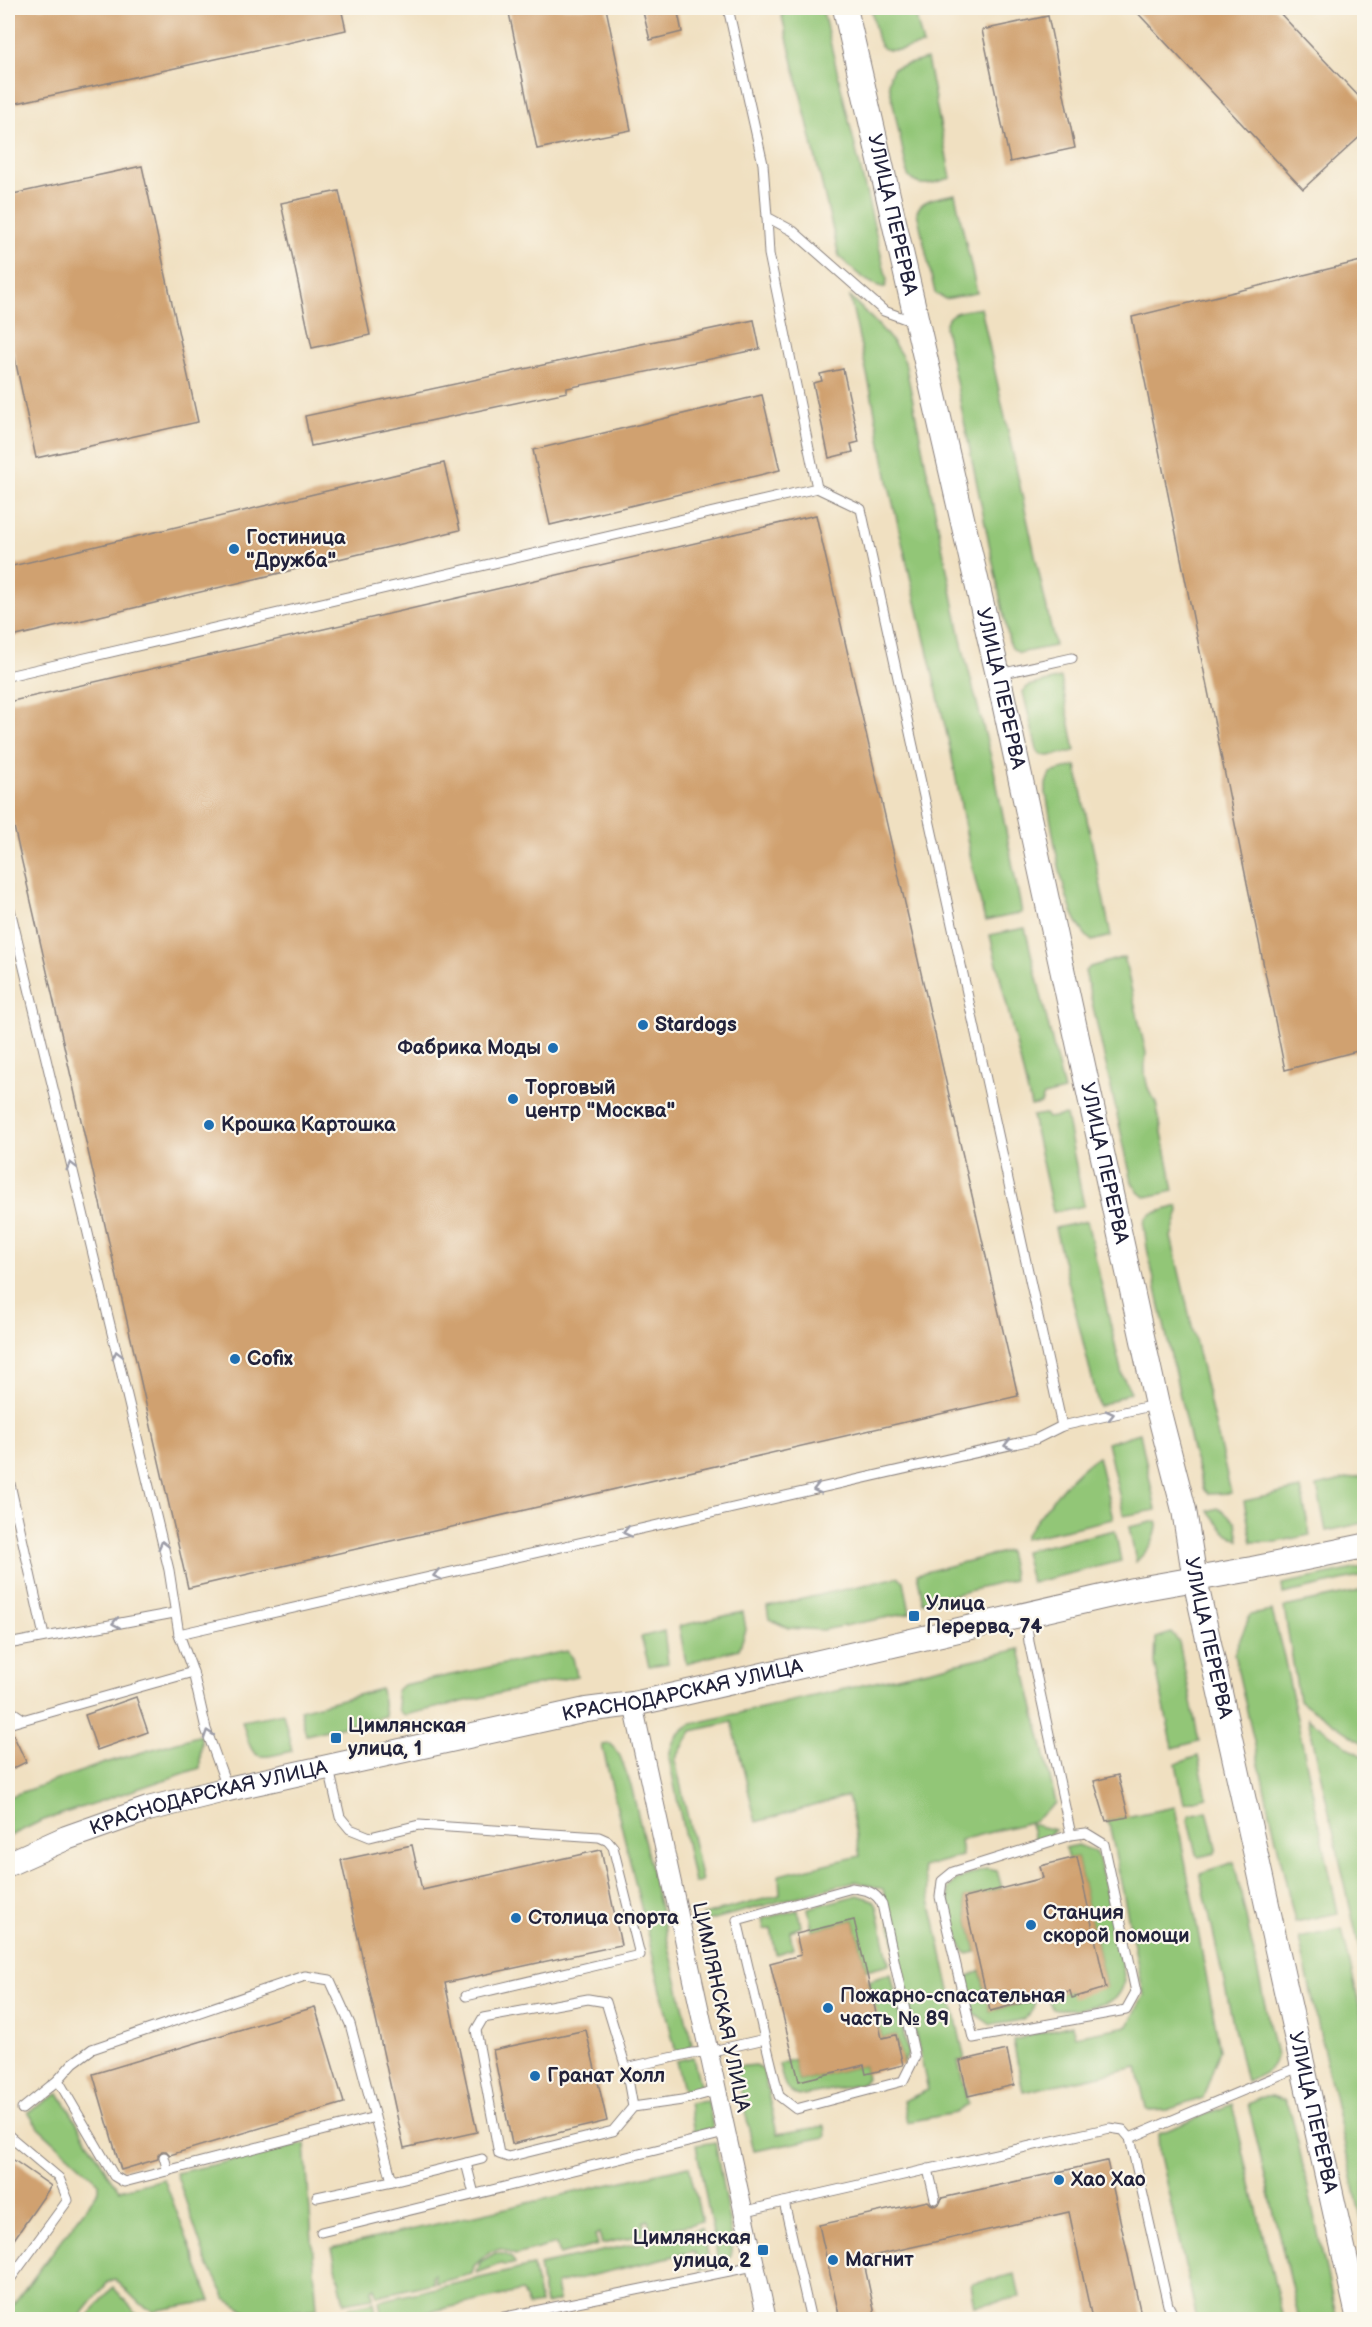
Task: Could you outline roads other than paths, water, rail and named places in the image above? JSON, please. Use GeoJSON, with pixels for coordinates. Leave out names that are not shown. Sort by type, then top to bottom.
{"type":"FeatureCollection","features":[{"type":"Feature","properties":{"kind":"street","name":"УЛИЦА ПЕРЕРВА"},"geometry":{"type":"LineString","coordinates":[[845,8],[998,675],[1157,1405],[1184,1510],[1195,1580],[1359,2319]]}},
{"type":"Feature","properties":{"kind":"street","name":"КРАСНОДАРСКАЯ УЛИЦА"},"geometry":{"type":"LineString","coordinates":[[8,1864],[66,1838],[148,1809],[228,1789],[586,1710],[633,1704],[1133,1590],[1365,1546]]}},
{"type":"Feature","properties":{"kind":"street","name":"ЦИМЛЯНСКАЯ УЛИЦА"},"geometry":{"type":"LineString","coordinates":[[633,1704],[767,2319]]}},
{"type":"Feature","properties":{"kind":"lane"},"geometry":{"type":"LineString","coordinates":[[728,8],[763,164],[769,254],[817,489]]}},
{"type":"Feature","properties":{"kind":"lane"},"geometry":{"type":"LineString","coordinates":[[767,217],[793,231],[884,311],[917,323]]}},
{"type":"Feature","properties":{"kind":"lane"},"geometry":{"type":"LineString","coordinates":[[8,676],[817,489],[861,509],[1062,1426]]}},
{"type":"Feature","properties":{"kind":"lane"},"geometry":{"type":"LineString","coordinates":[[998,675],[1072,658]]}},
{"type":"Feature","properties":{"kind":"lane"},"geometry":{"type":"LineString","coordinates":[[8,902],[169,1570],[179,1635],[193,1672],[206,1729],[228,1789]]}},
{"type":"Feature","properties":{"kind":"lane"},"geometry":{"type":"LineString","coordinates":[[179,1635],[1036,1439],[1062,1426],[1157,1405]]}},
{"type":"Feature","properties":{"kind":"lane"},"geometry":{"type":"LineString","coordinates":[[8,1475],[44,1636]]}},
{"type":"Feature","properties":{"kind":"lane"},"geometry":{"type":"LineString","coordinates":[[8,1644],[174,1613]]}},
{"type":"Feature","properties":{"kind":"lane"},"geometry":{"type":"LineString","coordinates":[[1026,1614],[1029,1642],[1071,1835]]}},
{"type":"Feature","properties":{"kind":"lane"},"geometry":{"type":"LineString","coordinates":[[8,1724],[193,1672]]}},
{"type":"Feature","properties":{"kind":"lane"},"geometry":{"type":"LineString","coordinates":[[8,1709],[23,1719]]}},
{"type":"Feature","properties":{"kind":"lane"},"geometry":{"type":"LineString","coordinates":[[328,1767],[340,1817],[350,1829],[370,1837],[419,1825],[599,1837],[608,1841],[613,1847],[640,1955],[466,1996]]}},
{"type":"Feature","properties":{"kind":"lane"},"geometry":{"type":"LineString","coordinates":[[1086,1833],[1104,1844],[1136,1992],[1126,2010],[973,2038],[940,1897],[942,1881],[953,1872],[1071,1835],[1086,1833]]}},
{"type":"Feature","properties":{"kind":"lane"},"geometry":{"type":"LineString","coordinates":[[852,1888],[867,1890],[877,1895],[882,1904],[915,2057],[903,2081],[796,2109],[778,2097],[765,2039],[737,1920],[852,1888]]}},
{"type":"Feature","properties":{"kind":"lane"},"geometry":{"type":"LineString","coordinates":[[22,2109],[92,2049],[305,1976],[330,1980],[337,1991],[350,2024],[392,2181]]}},
{"type":"Feature","properties":{"kind":"lane"},"geometry":{"type":"LineString","coordinates":[[633,2107],[626,2068],[606,2002],[588,1999],[483,2018],[476,2030],[499,2154],[508,2157],[613,2132],[633,2107],[682,2100],[716,2091]]}},
{"type":"Feature","properties":{"kind":"lane"},"geometry":{"type":"LineString","coordinates":[[626,2068],[765,2039]]}},
{"type":"Feature","properties":{"kind":"lane"},"geometry":{"type":"LineString","coordinates":[[1130,2138],[1303,2065]]}},
{"type":"Feature","properties":{"kind":"lane"},"geometry":{"type":"LineString","coordinates":[[58,2080],[114,2176],[124,2182],[375,2117]]}},
{"type":"Feature","properties":{"kind":"lane"},"geometry":{"type":"LineString","coordinates":[[742,2212],[1110,2128],[1123,2130],[1130,2138],[1168,2305],[1176,2319]]}},
{"type":"Feature","properties":{"kind":"lane"},"geometry":{"type":"LineString","coordinates":[[321,2232],[725,2133]]}},
{"type":"Feature","properties":{"kind":"lane"},"geometry":{"type":"LineString","coordinates":[[8,2135],[59,2178],[68,2200],[8,2282]]}},
{"type":"Feature","properties":{"kind":"lane"},"geometry":{"type":"LineString","coordinates":[[164,2157],[168,2170]]}},
{"type":"Feature","properties":{"kind":"lane"},"geometry":{"type":"LineString","coordinates":[[317,2197],[482,2159]]}},
{"type":"Feature","properties":{"kind":"lane"},"geometry":{"type":"LineString","coordinates":[[466,2163],[474,2194]]}},
{"type":"Feature","properties":{"kind":"lane"},"geometry":{"type":"LineString","coordinates":[[928,2169],[935,2199]]}},
{"type":"Feature","properties":{"kind":"lane"},"geometry":{"type":"LineString","coordinates":[[784,2202],[810,2319]]}},
{"type":"Feature","properties":{"kind":"lane"},"geometry":{"type":"LineString","coordinates":[[490,2319],[754,2266]]}},
{"type":"Feature","properties":{"kind":"place","name":"Гостиница \"Дружба\""},"geometry":{"type":"Point","coordinates":[234,549]}},
{"type":"Feature","properties":{"kind":"place","name":"Stardogs"},"geometry":{"type":"Point","coordinates":[643,1025]}},
{"type":"Feature","properties":{"kind":"place","name":"Фабрика Моды"},"geometry":{"type":"Point","coordinates":[553,1048]}},
{"type":"Feature","properties":{"kind":"place","name":"Торговый центр \"Москва\""},"geometry":{"type":"Point","coordinates":[513,1099]}},
{"type":"Feature","properties":{"kind":"place","name":"Крошка Картошка"},"geometry":{"type":"Point","coordinates":[209,1125]}},
{"type":"Feature","properties":{"kind":"place","name":"Cofix"},"geometry":{"type":"Point","coordinates":[235,1359]}},
{"type":"Feature","properties":{"kind":"place","name":"Улица Перерва, 74"},"geometry":{"type":"Point","coordinates":[914,1616]}},
{"type":"Feature","properties":{"kind":"place","name":"Цимлянская улица, 1"},"geometry":{"type":"Point","coordinates":[336,1738]}},
{"type":"Feature","properties":{"kind":"place","name":"Столица спорта"},"geometry":{"type":"Point","coordinates":[516,1918]}},
{"type":"Feature","properties":{"kind":"place","name":"Станция скорой помощи"},"geometry":{"type":"Point","coordinates":[1031,1925]}},
{"type":"Feature","properties":{"kind":"place","name":"Пожарно-спасательная часть № 89"},"geometry":{"type":"Point","coordinates":[828,2008]}},
{"type":"Feature","properties":{"kind":"place","name":"Гранат Холл"},"geometry":{"type":"Point","coordinates":[535,2076]}},
{"type":"Feature","properties":{"kind":"place","name":"Хао Хао"},"geometry":{"type":"Point","coordinates":[1059,2180]}},
{"type":"Feature","properties":{"kind":"place","name":"Цимлянская улица, 2"},"geometry":{"type":"Point","coordinates":[763,2250]}},
{"type":"Feature","properties":{"kind":"place","name":"Магнит"},"geometry":{"type":"Point","coordinates":[833,2260]}}]}
